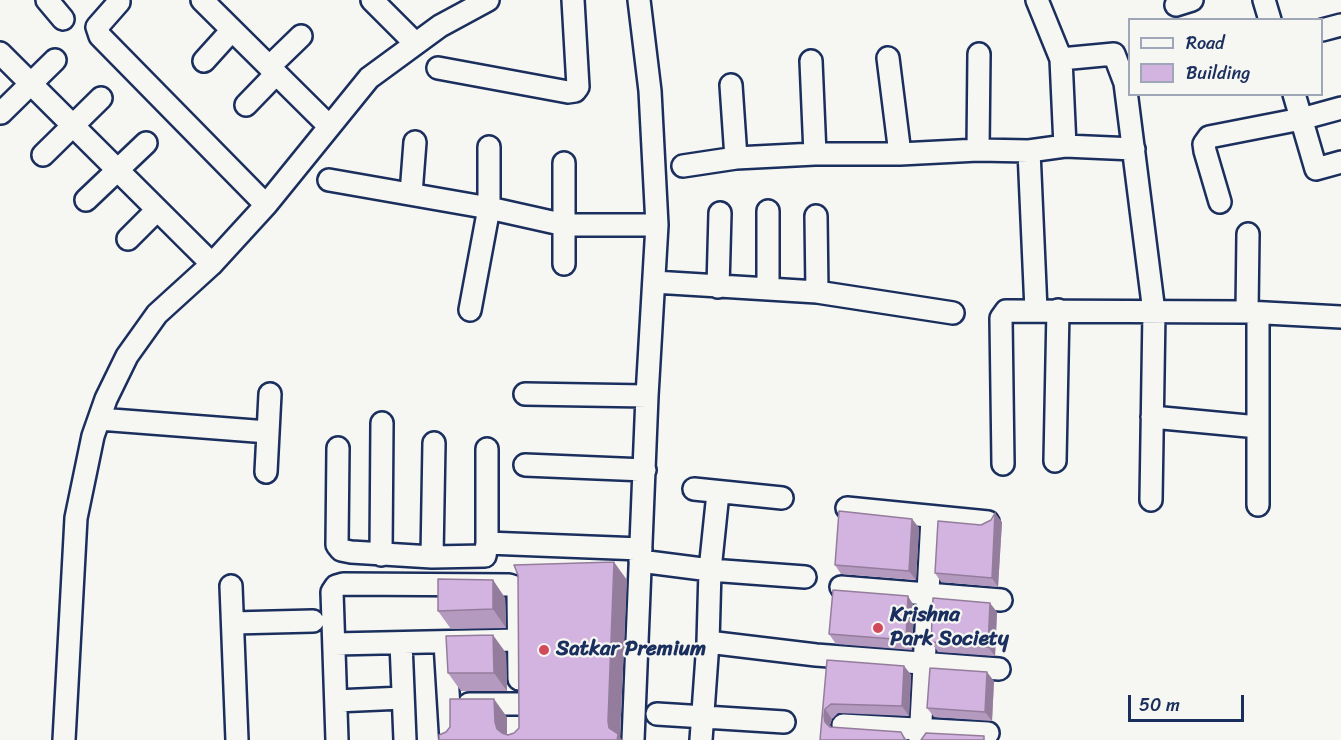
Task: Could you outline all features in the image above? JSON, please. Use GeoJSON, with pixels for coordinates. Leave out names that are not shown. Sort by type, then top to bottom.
{"type":"FeatureCollection","features":[{"type":"Feature","properties":{"kind":"street"},"geometry":{"type":"LineString","coordinates":[[47,0],[63,18]]}},
{"type":"Feature","properties":{"kind":"street"},"geometry":{"type":"LineString","coordinates":[[202,0],[329,126]]}},
{"type":"Feature","properties":{"kind":"street"},"geometry":{"type":"LineString","coordinates":[[372,0],[416,43]]}},
{"type":"Feature","properties":{"kind":"street"},"geometry":{"type":"LineString","coordinates":[[64,740],[76,518],[93,436],[106,399],[126,356],[157,314],[212,264],[266,205],[369,78],[440,26],[488,0]]}},
{"type":"Feature","properties":{"kind":"street"},"geometry":{"type":"LineString","coordinates":[[438,68],[568,92],[575,91],[578,87],[573,0]]}},
{"type":"Feature","properties":{"kind":"street"},"geometry":{"type":"LineString","coordinates":[[633,740],[647,396],[657,225],[650,92],[639,0]]}},
{"type":"Feature","properties":{"kind":"street"},"geometry":{"type":"LineString","coordinates":[[1037,0],[1061,59],[1065,146]]}},
{"type":"Feature","properties":{"kind":"street"},"geometry":{"type":"LineString","coordinates":[[1264,0],[1269,18]]}},
{"type":"Feature","properties":{"kind":"street"},"geometry":{"type":"LineString","coordinates":[[118,2],[97,27],[100,36],[266,205]]}},
{"type":"Feature","properties":{"kind":"street"},"geometry":{"type":"LineString","coordinates":[[1323,30],[1341,25]]}},
{"type":"Feature","properties":{"kind":"street"},"geometry":{"type":"LineString","coordinates":[[204,61],[232,30]]}},
{"type":"Feature","properties":{"kind":"street"},"geometry":{"type":"LineString","coordinates":[[246,105],[301,36]]}},
{"type":"Feature","properties":{"kind":"street"},"geometry":{"type":"LineString","coordinates":[[0,53],[212,264]]}},
{"type":"Feature","properties":{"kind":"street"},"geometry":{"type":"LineString","coordinates":[[978,150],[979,54]]}},
{"type":"Feature","properties":{"kind":"street"},"geometry":{"type":"LineString","coordinates":[[1061,59],[1114,54],[1127,82]]}},
{"type":"Feature","properties":{"kind":"street"},"geometry":{"type":"LineString","coordinates":[[888,58],[900,154]]}},
{"type":"Feature","properties":{"kind":"street"},"geometry":{"type":"LineString","coordinates":[[1,113],[55,60]]}},
{"type":"Feature","properties":{"kind":"street"},"geometry":{"type":"LineString","coordinates":[[811,61],[815,154]]}},
{"type":"Feature","properties":{"kind":"street"},"geometry":{"type":"LineString","coordinates":[[731,86],[736,158]]}},
{"type":"Feature","properties":{"kind":"street"},"geometry":{"type":"LineString","coordinates":[[1128,96],[1154,312],[1151,500]]}},
{"type":"Feature","properties":{"kind":"street"},"geometry":{"type":"LineString","coordinates":[[1295,96],[1317,169],[1341,162]]}},
{"type":"Feature","properties":{"kind":"street"},"geometry":{"type":"LineString","coordinates":[[43,155],[101,98]]}},
{"type":"Feature","properties":{"kind":"street"},"geometry":{"type":"LineString","coordinates":[[1220,202],[1205,151],[1206,140],[1217,135],[1301,119],[1341,108]]}},
{"type":"Feature","properties":{"kind":"street"},"geometry":{"type":"LineString","coordinates":[[411,194],[415,142]]}},
{"type":"Feature","properties":{"kind":"street"},"geometry":{"type":"LineString","coordinates":[[86,200],[146,143]]}},
{"type":"Feature","properties":{"kind":"street"},"geometry":{"type":"LineString","coordinates":[[684,166],[736,158],[815,154],[1029,151],[1065,146],[1134,149]]}},
{"type":"Feature","properties":{"kind":"street"},"geometry":{"type":"LineString","coordinates":[[470,310],[489,208],[489,147]]}},
{"type":"Feature","properties":{"kind":"street"},"geometry":{"type":"LineString","coordinates":[[1029,151],[1036,310]]}},
{"type":"Feature","properties":{"kind":"street"},"geometry":{"type":"LineString","coordinates":[[564,163],[564,264]]}},
{"type":"Feature","properties":{"kind":"street"},"geometry":{"type":"LineString","coordinates":[[329,180],[489,208],[565,225],[657,225]]}},
{"type":"Feature","properties":{"kind":"street"},"geometry":{"type":"LineString","coordinates":[[128,239],[158,210]]}},
{"type":"Feature","properties":{"kind":"street"},"geometry":{"type":"LineString","coordinates":[[768,211],[768,289]]}},
{"type":"Feature","properties":{"kind":"street"},"geometry":{"type":"LineString","coordinates":[[718,287],[720,213]]}},
{"type":"Feature","properties":{"kind":"street"},"geometry":{"type":"LineString","coordinates":[[816,216],[818,292]]}},
{"type":"Feature","properties":{"kind":"street"},"geometry":{"type":"LineString","coordinates":[[1248,234],[1258,427],[1258,505]]}},
{"type":"Feature","properties":{"kind":"street"},"geometry":{"type":"LineString","coordinates":[[654,282],[818,292],[953,313]]}},
{"type":"Feature","properties":{"kind":"street"},"geometry":{"type":"LineString","coordinates":[[1004,464],[1002,318],[1003,313],[1009,309],[1253,313],[1341,317]]}},
{"type":"Feature","properties":{"kind":"street"},"geometry":{"type":"LineString","coordinates":[[1055,461],[1058,310]]}},
{"type":"Feature","properties":{"kind":"street"},"geometry":{"type":"LineString","coordinates":[[266,472],[270,394]]}},
{"type":"Feature","properties":{"kind":"street"},"geometry":{"type":"LineString","coordinates":[[525,394],[647,396]]}},
{"type":"Feature","properties":{"kind":"street"},"geometry":{"type":"LineString","coordinates":[[1152,417],[1258,427]]}},
{"type":"Feature","properties":{"kind":"street"},"geometry":{"type":"LineString","coordinates":[[99,419],[268,432]]}},
{"type":"Feature","properties":{"kind":"street"},"geometry":{"type":"LineString","coordinates":[[381,555],[382,423]]}},
{"type":"Feature","properties":{"kind":"street"},"geometry":{"type":"LineString","coordinates":[[432,557],[434,443]]}},
{"type":"Feature","properties":{"kind":"street"},"geometry":{"type":"LineString","coordinates":[[338,448],[337,545],[341,550],[381,555],[432,557],[485,556],[487,449]]}},
{"type":"Feature","properties":{"kind":"street"},"geometry":{"type":"LineString","coordinates":[[525,465],[645,470]]}},
{"type":"Feature","properties":{"kind":"street"},"geometry":{"type":"LineString","coordinates":[[694,489],[782,498]]}},
{"type":"Feature","properties":{"kind":"street"},"geometry":{"type":"LineString","coordinates":[[701,740],[708,642],[710,570],[718,493]]}},
{"type":"Feature","properties":{"kind":"street"},"geometry":{"type":"LineString","coordinates":[[847,508],[988,522]]}},
{"type":"Feature","properties":{"kind":"street"},"geometry":{"type":"LineString","coordinates":[[921,734],[932,518]]}},
{"type":"Feature","properties":{"kind":"street"},"geometry":{"type":"LineString","coordinates":[[487,543],[641,555],[710,570],[805,577]]}},
{"type":"Feature","properties":{"kind":"street"},"geometry":{"type":"LineString","coordinates":[[337,740],[332,592],[336,586],[343,584],[509,585],[515,587],[518,593],[519,713],[449,704]]}},
{"type":"Feature","properties":{"kind":"street"},"geometry":{"type":"LineString","coordinates":[[231,586],[237,740]]}},
{"type":"Feature","properties":{"kind":"street"},"geometry":{"type":"LineString","coordinates":[[841,587],[1001,600]]}},
{"type":"Feature","properties":{"kind":"street"},"geometry":{"type":"LineString","coordinates":[[233,623],[312,621]]}},
{"type":"Feature","properties":{"kind":"street"},"geometry":{"type":"LineString","coordinates":[[335,644],[518,640]]}},
{"type":"Feature","properties":{"kind":"street"},"geometry":{"type":"LineString","coordinates":[[708,642],[816,655],[999,669]]}},
{"type":"Feature","properties":{"kind":"street"},"geometry":{"type":"LineString","coordinates":[[401,643],[405,740]]}},
{"type":"Feature","properties":{"kind":"street"},"geometry":{"type":"LineString","coordinates":[[446,643],[451,740]]}},
{"type":"Feature","properties":{"kind":"street"},"geometry":{"type":"LineString","coordinates":[[336,700],[403,698]]}},
{"type":"Feature","properties":{"kind":"street"},"geometry":{"type":"LineString","coordinates":[[657,714],[784,722]]}},
{"type":"Feature","properties":{"kind":"street"},"geometry":{"type":"LineString","coordinates":[[843,724],[921,734],[988,733]]}},
{"type":"Feature","properties":{"kind":"building"},"geometry":{"type":"Polygon","coordinates":[[[839,511],[912,519],[909,571],[835,565],[839,511]]]}},
{"type":"Feature","properties":{"kind":"building"},"geometry":{"type":"Polygon","coordinates":[[[995,513],[992,578],[935,573],[938,521],[981,525],[991,520],[995,513]]]}},
{"type":"Feature","properties":{"kind":"building"},"geometry":{"type":"Polygon","coordinates":[[[614,562],[608,721],[609,728],[618,734],[617,740],[439,740],[439,735],[450,727],[450,699],[494,699],[497,729],[508,735],[519,728],[518,575],[514,565],[614,562]]]}},
{"type":"Feature","properties":{"kind":"building"},"geometry":{"type":"Polygon","coordinates":[[[438,579],[493,580],[493,609],[438,611],[438,579]]]}},
{"type":"Feature","properties":{"kind":"building"},"geometry":{"type":"Polygon","coordinates":[[[833,590],[908,596],[906,640],[829,634],[833,590]]]}},
{"type":"Feature","properties":{"kind":"building"},"geometry":{"type":"Polygon","coordinates":[[[933,598],[990,603],[988,647],[931,642],[933,598]]]}},
{"type":"Feature","properties":{"kind":"building"},"geometry":{"type":"Polygon","coordinates":[[[493,635],[494,673],[448,673],[446,636],[493,635]]]}},
{"type":"Feature","properties":{"kind":"building"},"geometry":{"type":"Polygon","coordinates":[[[827,660],[904,666],[902,706],[831,704],[825,709],[824,716],[825,722],[830,727],[901,732],[905,740],[820,740],[827,660]]]}},
{"type":"Feature","properties":{"kind":"building"},"geometry":{"type":"Polygon","coordinates":[[[930,668],[987,672],[985,712],[927,708],[930,668]]]}},
{"type":"Feature","properties":{"kind":"building"},"geometry":{"type":"Polygon","coordinates":[[[926,733],[984,736],[984,740],[921,740],[926,733]]]}},
{"type":"Feature","properties":{"kind":"place","name":"Krishna Park Society"},"geometry":{"type":"Point","coordinates":[878,628]}},
{"type":"Feature","properties":{"kind":"place","name":"Satkar Premium"},"geometry":{"type":"Point","coordinates":[544,650]}}]}
